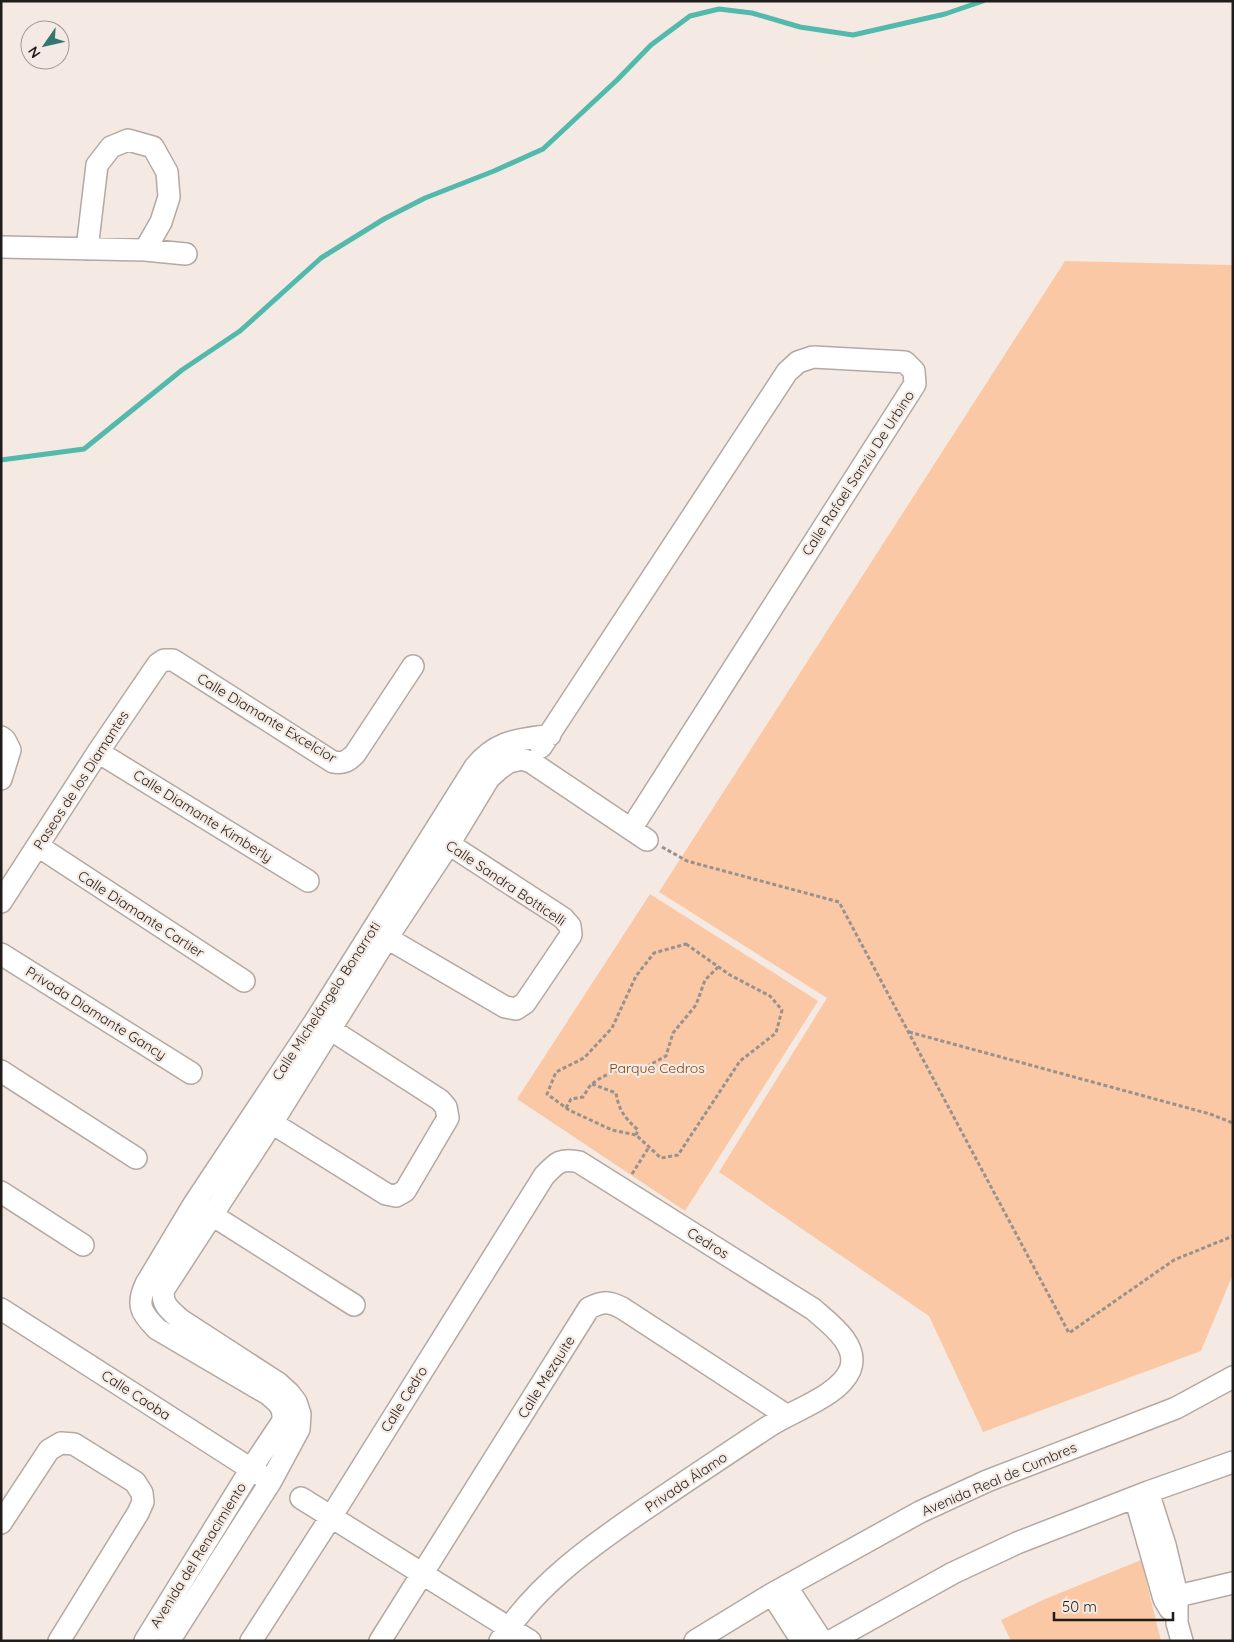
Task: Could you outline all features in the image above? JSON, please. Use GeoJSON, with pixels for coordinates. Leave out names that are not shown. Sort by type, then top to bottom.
{"type":"FeatureCollection","features":[{"type":"Feature","properties":{"kind":"street"},"geometry":{"type":"LineString","coordinates":[[87,249],[97,165],[111,147],[128,140],[153,147],[167,172],[169,197],[161,222],[145,250]]}},
{"type":"Feature","properties":{"kind":"street"},"geometry":{"type":"LineString","coordinates":[[1,247],[145,250],[186,254]]}},
{"type":"Feature","properties":{"kind":"street","name":"Calle Rafael Sanziu De Urbino"},"geometry":{"type":"LineString","coordinates":[[530,762],[550,735],[787,372],[798,362],[813,357],[905,362],[914,371],[915,384],[639,834]]}},
{"type":"Feature","properties":{"kind":"street","name":"Calle Diamante Excelcior"},"geometry":{"type":"LineString","coordinates":[[164,660],[173,660],[333,762],[342,763],[350,760],[355,754],[413,666]]}},
{"type":"Feature","properties":{"kind":"street","name":"Paseos de los Diamantes"},"geometry":{"type":"LineString","coordinates":[[1,902],[98,752],[158,664],[164,660]]}},
{"type":"Feature","properties":{"kind":"street","name":"Calle Michelángelo Bonarroti"},"geometry":{"type":"LineString","coordinates":[[142,1309],[141,1296],[146,1284],[272,1123],[323,1024],[387,938],[441,839],[475,767],[485,755],[500,746],[512,741],[550,735]]}},
{"type":"Feature","properties":{"kind":"street"},"geometry":{"type":"LineString","coordinates":[[1,737],[5,740],[10,750],[1,779]]}},
{"type":"Feature","properties":{"kind":"street","name":"Calle Diamante Kimberly"},"geometry":{"type":"LineString","coordinates":[[98,752],[308,881]]}},
{"type":"Feature","properties":{"kind":"street","name":"Calle Michelángelo Bonarroti"},"geometry":{"type":"LineString","coordinates":[[164,1302],[162,1296],[164,1289],[203,1210],[441,839],[498,769],[509,762],[521,759],[530,762]]}},
{"type":"Feature","properties":{"kind":"street"},"geometry":{"type":"LineString","coordinates":[[530,762],[639,834]]}},
{"type":"Feature","properties":{"kind":"street","name":"Calle Sandra Botticelli"},"geometry":{"type":"LineString","coordinates":[[387,938],[505,1007],[516,1008],[525,1003],[571,936],[570,926],[563,918],[441,839]]}},
{"type":"Feature","properties":{"kind":"street","name":"Calle Diamante Cartier"},"geometry":{"type":"LineString","coordinates":[[38,846],[244,981]]}},
{"type":"Feature","properties":{"kind":"street","name":"Privada Diamante Gancy"},"geometry":{"type":"LineString","coordinates":[[1,954],[191,1073]]}},
{"type":"Feature","properties":{"kind":"street"},"geometry":{"type":"LineString","coordinates":[[272,1123],[386,1194],[396,1196],[405,1191],[448,1118],[446,1107],[440,1100],[323,1024]]}},
{"type":"Feature","properties":{"kind":"street"},"geometry":{"type":"LineString","coordinates":[[1,1071],[136,1158]]}},
{"type":"Feature","properties":{"kind":"street","name":"Cedros"},"geometry":{"type":"LineString","coordinates":[[561,1160],[580,1162],[813,1309],[831,1324],[846,1341]]}},
{"type":"Feature","properties":{"kind":"street","name":"Calle Cedro"},"geometry":{"type":"LineString","coordinates":[[251,1641],[331,1517],[544,1176],[561,1160]]}},
{"type":"Feature","properties":{"kind":"street"},"geometry":{"type":"LineString","coordinates":[[1,1192],[83,1244]]}},
{"type":"Feature","properties":{"kind":"street"},"geometry":{"type":"LineString","coordinates":[[203,1210],[354,1305]]}},
{"type":"Feature","properties":{"kind":"street"},"geometry":{"type":"LineString","coordinates":[[164,1302],[181,1320],[278,1383],[296,1402],[292,1413],[268,1394],[157,1329],[147,1319],[142,1309],[164,1302]]}},
{"type":"Feature","properties":{"kind":"street","name":"Calle Mezquite"},"geometry":{"type":"LineString","coordinates":[[380,1641],[589,1308],[599,1303],[610,1302],[622,1308],[786,1415]]}},
{"type":"Feature","properties":{"kind":"street","name":"Calle Caoba"},"geometry":{"type":"LineString","coordinates":[[3,1313],[271,1481]]}},
{"type":"Feature","properties":{"kind":"street","name":"Privada Álamo"},"geometry":{"type":"LineString","coordinates":[[504,1634],[547,1584],[594,1544],[710,1464],[786,1415],[825,1396],[845,1378],[851,1368],[851,1353],[846,1341]]}},
{"type":"Feature","properties":{"kind":"street","name":"Avenida Real de Cumbres"},"geometry":{"type":"LineString","coordinates":[[695,1641],[779,1590],[920,1512],[987,1482],[1176,1408],[1233,1378]]}},
{"type":"Feature","properties":{"kind":"street","name":"Avenida del Renacimiento"},"geometry":{"type":"LineString","coordinates":[[145,1641],[252,1469],[283,1421],[292,1413],[299,1428],[271,1481],[169,1641]]}},
{"type":"Feature","properties":{"kind":"street"},"geometry":{"type":"LineString","coordinates":[[1,1523],[49,1450],[61,1443],[74,1444],[135,1482],[142,1493],[143,1502],[138,1513],[59,1641]]}},
{"type":"Feature","properties":{"kind":"street"},"geometry":{"type":"LineString","coordinates":[[831,1641],[953,1574],[1017,1542],[1233,1462]]}},
{"type":"Feature","properties":{"kind":"street"},"geometry":{"type":"LineString","coordinates":[[1142,1495],[1180,1632]]}},
{"type":"Feature","properties":{"kind":"street"},"geometry":{"type":"LineString","coordinates":[[301,1498],[423,1574],[504,1634],[530,1641]]}},
{"type":"Feature","properties":{"kind":"street"},"geometry":{"type":"LineString","coordinates":[[1171,1597],[1233,1583]]}},
{"type":"Feature","properties":{"kind":"street"},"geometry":{"type":"LineString","coordinates":[[779,1590],[802,1641]]}},
{"type":"Feature","properties":{"kind":"street"},"geometry":{"type":"LineString","coordinates":[[779,1590],[822,1641]]}},
{"type":"Feature","properties":{"kind":"path"},"geometry":{"type":"LineString","coordinates":[[639,834],[687,860],[839,902],[1069,1333],[1174,1260],[1233,1236]]}},
{"type":"Feature","properties":{"kind":"path"},"geometry":{"type":"LineString","coordinates":[[686,944],[718,967],[770,996],[782,1010],[776,1032],[740,1061],[678,1155],[661,1158],[636,1135],[612,1130],[566,1108],[548,1094],[556,1072],[584,1058],[612,1028],[636,976],[654,953],[686,944]]}},
{"type":"Feature","properties":{"kind":"path"},"geometry":{"type":"LineString","coordinates":[[566,1108],[572,1100],[583,1097],[592,1084],[612,1073],[636,1066],[642,1069],[666,1056],[673,1033],[696,1005],[706,980],[718,967]]}},
{"type":"Feature","properties":{"kind":"path"},"geometry":{"type":"LineString","coordinates":[[908,1032],[1210,1114],[1233,1122]]}},
{"type":"Feature","properties":{"kind":"path"},"geometry":{"type":"LineString","coordinates":[[592,1084],[616,1093],[625,1118],[638,1130],[636,1135]]}},
{"type":"Feature","properties":{"kind":"path"},"geometry":{"type":"LineString","coordinates":[[622,1188],[649,1147]]}},
{"type":"Feature","properties":{"kind":"green space"},"geometry":{"type":"Polygon","coordinates":[[[1065,261],[1233,265],[1233,1274],[1201,1351],[983,1432],[929,1316],[719,1172],[827,998],[659,892],[1065,261]]]}},
{"type":"Feature","properties":{"kind":"green space","name":"Parque Cedros"},"geometry":{"type":"Polygon","coordinates":[[[650,894],[818,1001],[685,1211],[517,1099],[650,894]]]}},
{"type":"Feature","properties":{"kind":"green space"},"geometry":{"type":"Polygon","coordinates":[[[1141,1560],[1161,1641],[1011,1641],[1001,1620],[1045,1599],[1141,1560]]]}},
{"type":"Feature","properties":{"kind":"waterway"},"geometry":{"type":"LineString","coordinates":[[1,460],[84,449],[182,370],[240,331],[321,258],[384,219],[425,198],[494,171],[543,149],[617,80],[651,45],[690,16],[719,9],[752,13],[800,27],[853,35],[945,14],[983,1]]}}]}
